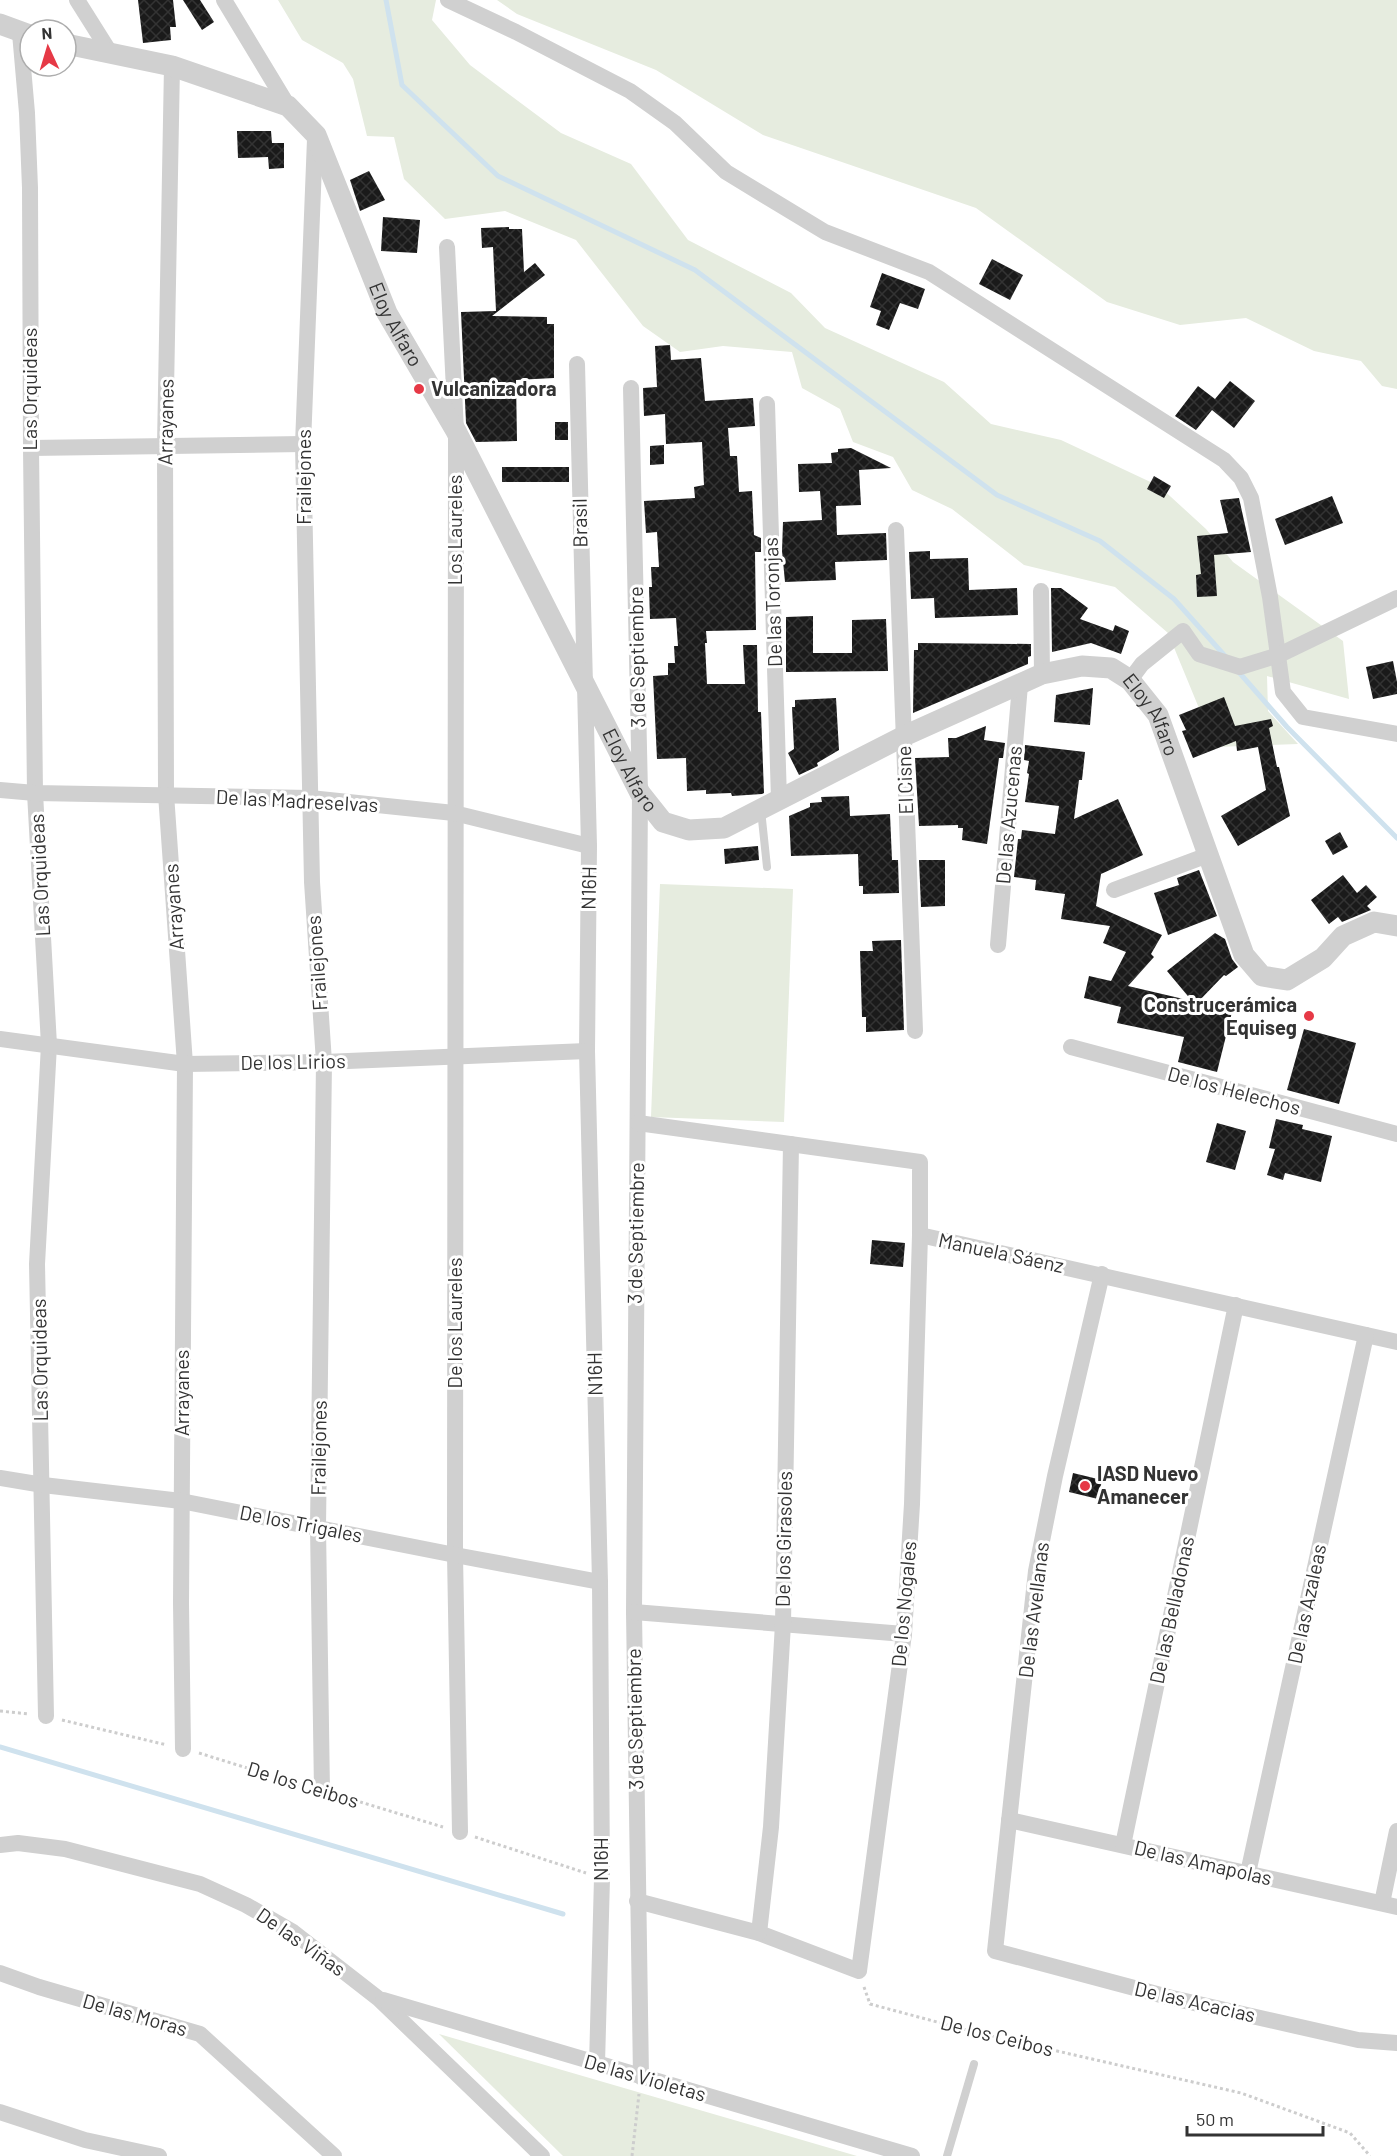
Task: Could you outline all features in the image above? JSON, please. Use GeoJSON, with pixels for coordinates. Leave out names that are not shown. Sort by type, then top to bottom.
{"type":"FeatureCollection","features":[{"type":"Feature","properties":{"kind":"street"},"geometry":{"type":"LineString","coordinates":[[77,0],[111,54]]}},
{"type":"Feature","properties":{"kind":"street"},"geometry":{"type":"LineString","coordinates":[[224,0],[288,106]]}},
{"type":"Feature","properties":{"kind":"street"},"geometry":{"type":"LineString","coordinates":[[448,0],[630,91],[675,123],[726,172],[825,232],[929,272],[1224,460],[1241,478],[1251,498],[1279,655],[1283,692],[1303,717],[1397,734]]}},
{"type":"Feature","properties":{"kind":"street"},"geometry":{"type":"LineString","coordinates":[[0,24],[18,31]]}},
{"type":"Feature","properties":{"kind":"street","name":"Eloy Alfaro"},"geometry":{"type":"LineString","coordinates":[[78,47],[172,66],[288,106],[316,135],[387,313],[456,431],[640,793],[663,822],[689,830],[724,828],[904,736],[1020,686],[1042,674],[1082,666],[1111,668],[1130,680],[1158,715],[1244,955],[1262,976],[1287,980],[1323,958],[1343,936],[1374,922],[1397,926]]}},
{"type":"Feature","properties":{"kind":"street","name":"Arrayanes"},"geometry":{"type":"LineString","coordinates":[[172,66],[165,445],[166,794],[185,1064],[181,1501],[183,1749]]}},
{"type":"Feature","properties":{"kind":"street","name":"Las Orquideas"},"geometry":{"type":"LineString","coordinates":[[26,78],[30,188],[30,448],[35,793],[48,1045],[37,1264],[46,1716]]}},
{"type":"Feature","properties":{"kind":"street","name":"Frailejones"},"geometry":{"type":"LineString","coordinates":[[316,135],[303,444],[312,882],[324,1062],[318,1527],[322,1791]]}},
{"type":"Feature","properties":{"kind":"street","name":"Los Laureles"},"geometry":{"type":"LineString","coordinates":[[447,247],[456,431],[454,813]]}},
{"type":"Feature","properties":{"kind":"street","name":"Brasil"},"geometry":{"type":"LineString","coordinates":[[577,364],[584,683]]}},
{"type":"Feature","properties":{"kind":"street","name":"3 de Septiembre"},"geometry":{"type":"LineString","coordinates":[[631,388],[640,793],[634,1612],[641,2077]]}},
{"type":"Feature","properties":{"kind":"street","name":"De las Toronjas"},"geometry":{"type":"LineString","coordinates":[[767,404],[770,805]]}},
{"type":"Feature","properties":{"kind":"street"},"geometry":{"type":"LineString","coordinates":[[30,448],[303,444]]}},
{"type":"Feature","properties":{"kind":"street","name":"El Cisne"},"geometry":{"type":"LineString","coordinates":[[896,530],[915,1031]]}},
{"type":"Feature","properties":{"kind":"street"},"geometry":{"type":"LineString","coordinates":[[1041,591],[1042,674]]}},
{"type":"Feature","properties":{"kind":"street"},"geometry":{"type":"LineString","coordinates":[[1130,680],[1142,664],[1183,631],[1199,654],[1240,667],[1279,655],[1397,598]]}},
{"type":"Feature","properties":{"kind":"street","name":"N16H"},"geometry":{"type":"LineString","coordinates":[[584,683],[589,846],[587,1051],[600,1582],[602,1878],[597,2064]]}},
{"type":"Feature","properties":{"kind":"street","name":"De las Azucenas"},"geometry":{"type":"LineString","coordinates":[[998,945],[1020,686]]}},
{"type":"Feature","properties":{"kind":"street","name":"De las Madreselvas"},"geometry":{"type":"LineString","coordinates":[[0,790],[35,793],[310,798],[454,813],[589,846]]}},
{"type":"Feature","properties":{"kind":"street","name":"De los Laureles"},"geometry":{"type":"LineString","coordinates":[[454,813],[455,1556],[460,1832]]}},
{"type":"Feature","properties":{"kind":"street"},"geometry":{"type":"LineString","coordinates":[[1114,890],[1208,855]]}},
{"type":"Feature","properties":{"kind":"street","name":"De los Lirios"},"geometry":{"type":"LineString","coordinates":[[0,1039],[185,1064],[324,1062],[587,1051]]}},
{"type":"Feature","properties":{"kind":"street","name":"De los Helechos"},"geometry":{"type":"LineString","coordinates":[[1071,1047],[1397,1134]]}},
{"type":"Feature","properties":{"kind":"street","name":"Manuela Sáenz"},"geometry":{"type":"LineString","coordinates":[[638,1123],[920,1162],[920,1235],[1397,1342]]}},
{"type":"Feature","properties":{"kind":"street","name":"De los Girasoles"},"geometry":{"type":"LineString","coordinates":[[759,1934],[771,1827],[783,1624],[791,1144]]}},
{"type":"Feature","properties":{"kind":"street","name":"De los Nogales"},"geometry":{"type":"LineString","coordinates":[[859,1971],[904,1634],[912,1504],[920,1235]]}},
{"type":"Feature","properties":{"kind":"street","name":"De las Avellanas"},"geometry":{"type":"LineString","coordinates":[[995,1951],[1036,1571],[1055,1476],[1102,1274]]}},
{"type":"Feature","properties":{"kind":"street","name":"De las Belladonas"},"geometry":{"type":"LineString","coordinates":[[1123,1845],[1236,1305]]}},
{"type":"Feature","properties":{"kind":"street","name":"De las Azaleas"},"geometry":{"type":"LineString","coordinates":[[1248,1873],[1366,1335]]}},
{"type":"Feature","properties":{"kind":"street","name":"De los Trigales"},"geometry":{"type":"LineString","coordinates":[[0,1478],[181,1501],[455,1556],[600,1582]]}},
{"type":"Feature","properties":{"kind":"street"},"geometry":{"type":"LineString","coordinates":[[634,1612],[904,1634]]}},
{"type":"Feature","properties":{"kind":"street","name":"De las Amapolas"},"geometry":{"type":"LineString","coordinates":[[1009,1820],[1389,1905]]}},
{"type":"Feature","properties":{"kind":"street"},"geometry":{"type":"LineString","coordinates":[[1389,1905],[1397,1831]]}},
{"type":"Feature","properties":{"kind":"street","name":"De las Viñas"},"geometry":{"type":"LineString","coordinates":[[0,1845],[18,1843],[65,1849],[200,1884],[246,1905],[293,1932],[379,1999],[542,2156]]}},
{"type":"Feature","properties":{"kind":"street"},"geometry":{"type":"LineString","coordinates":[[638,1900],[759,1934],[859,1971]]}},
{"type":"Feature","properties":{"kind":"street","name":"De las Acacias"},"geometry":{"type":"LineString","coordinates":[[995,1951],[1184,2000],[1358,2040],[1397,2043]]}},
{"type":"Feature","properties":{"kind":"street","name":"De las Moras"},"geometry":{"type":"LineString","coordinates":[[0,1973],[39,1987],[200,2034],[334,2156]]}},
{"type":"Feature","properties":{"kind":"street","name":"De las Violetas"},"geometry":{"type":"LineString","coordinates":[[379,1999],[912,2156]]}},
{"type":"Feature","properties":{"kind":"street"},"geometry":{"type":"LineString","coordinates":[[0,2112],[85,2139],[159,2156]]}},
{"type":"Feature","properties":{"kind":"lane","name":"De las Toronjas"},"geometry":{"type":"LineString","coordinates":[[767,867],[770,805]]}},
{"type":"Feature","properties":{"kind":"lane"},"geometry":{"type":"LineString","coordinates":[[947,2156],[974,2064]]}},
{"type":"Feature","properties":{"kind":"path","name":"De los Ceibos"},"geometry":{"type":"LineString","coordinates":[[0,1711],[46,1716],[183,1749],[460,1832],[602,1878]]}},
{"type":"Feature","properties":{"kind":"path","name":"De los Ceibos"},"geometry":{"type":"LineString","coordinates":[[859,1971],[870,2004],[978,2033],[1242,2093],[1350,2133],[1370,2156]]}},
{"type":"Feature","properties":{"kind":"path"},"geometry":{"type":"LineString","coordinates":[[632,2156],[641,2077]]}},
{"type":"Feature","properties":{"kind":"shaded area"},"geometry":{"type":"Polygon","coordinates":[[[278,0],[436,0],[432,20],[470,65],[561,133],[631,164],[688,240],[791,293],[825,328],[944,382],[991,424],[1061,440],[1159,486],[1206,529],[1233,562],[1343,641],[1349,699],[1267,676],[1268,711],[1298,744],[1215,747],[1168,633],[1115,587],[1024,565],[952,509],[912,490],[893,457],[853,442],[840,409],[802,388],[792,352],[723,346],[680,352],[643,326],[576,240],[505,211],[445,219],[404,179],[394,137],[367,136],[353,79],[343,63],[302,40],[278,0]]]}},
{"type":"Feature","properties":{"kind":"shaded area"},"geometry":{"type":"Polygon","coordinates":[[[497,0],[1397,0],[1397,389],[1382,386],[1361,361],[1314,351],[1246,318],[1180,325],[1107,302],[976,208],[763,135],[656,70],[517,14],[497,0]]]}},
{"type":"Feature","properties":{"kind":"shaded area"},"geometry":{"type":"Polygon","coordinates":[[[660,884],[793,889],[784,1122],[651,1117],[660,884]]]}},
{"type":"Feature","properties":{"kind":"shaded area"},"geometry":{"type":"Polygon","coordinates":[[[439,2034],[857,2156],[563,2156],[439,2034]]]}},
{"type":"Feature","properties":{"kind":"building"},"geometry":{"type":"Polygon","coordinates":[[[138,0],[173,0],[176,27],[170,27],[171,40],[143,43],[138,0]]]}},
{"type":"Feature","properties":{"kind":"building"},"geometry":{"type":"Polygon","coordinates":[[[183,0],[200,0],[214,22],[202,30],[183,0]]]}},
{"type":"Feature","properties":{"kind":"building"},"geometry":{"type":"Polygon","coordinates":[[[237,131],[271,131],[272,143],[284,143],[284,168],[269,169],[268,157],[238,158],[237,131]]]}},
{"type":"Feature","properties":{"kind":"building"},"geometry":{"type":"Polygon","coordinates":[[[369,171],[385,200],[360,211],[350,180],[369,171]]]}},
{"type":"Feature","properties":{"kind":"building"},"geometry":{"type":"Polygon","coordinates":[[[383,217],[420,220],[417,253],[381,251],[383,217]]]}},
{"type":"Feature","properties":{"kind":"building"},"geometry":{"type":"Polygon","coordinates":[[[509,227],[509,229],[522,229],[524,272],[535,263],[545,275],[492,316],[547,317],[547,324],[554,324],[554,378],[516,380],[517,441],[476,442],[466,423],[461,312],[496,311],[493,247],[482,248],[481,228],[509,227]]]}},
{"type":"Feature","properties":{"kind":"building"},"geometry":{"type":"Polygon","coordinates":[[[992,259],[1023,275],[1010,300],[979,284],[992,259]]]}},
{"type":"Feature","properties":{"kind":"building"},"geometry":{"type":"Polygon","coordinates":[[[882,273],[925,289],[918,309],[900,303],[889,330],[876,325],[881,311],[870,307],[882,273]]]}},
{"type":"Feature","properties":{"kind":"building"},"geometry":{"type":"Polygon","coordinates":[[[670,345],[671,360],[701,358],[705,401],[753,398],[755,426],[728,428],[730,456],[737,456],[739,492],[752,491],[754,535],[761,538],[761,552],[755,552],[756,630],[706,631],[707,643],[705,643],[707,684],[745,684],[743,645],[757,645],[758,712],[761,712],[764,793],[762,794],[732,796],[731,793],[706,794],[706,790],[687,791],[686,758],[657,759],[653,676],[668,675],[668,663],[675,663],[674,646],[678,646],[676,618],[650,619],[651,567],[659,567],[657,532],[646,533],[644,501],[695,498],[694,487],[704,485],[702,442],[666,444],[665,414],[644,416],[643,388],[657,387],[655,346],[670,345]]]}},
{"type":"Feature","properties":{"kind":"building"},"geometry":{"type":"Polygon","coordinates":[[[1230,381],[1255,401],[1234,428],[1212,410],[1196,430],[1175,416],[1198,386],[1215,399],[1230,381]]]}},
{"type":"Feature","properties":{"kind":"building"},"geometry":{"type":"Polygon","coordinates":[[[555,422],[568,422],[568,440],[555,440],[555,422]]]}},
{"type":"Feature","properties":{"kind":"building"},"geometry":{"type":"Polygon","coordinates":[[[664,445],[664,464],[650,465],[650,446],[664,445]]]}},
{"type":"Feature","properties":{"kind":"building"},"geometry":{"type":"Polygon","coordinates":[[[851,448],[891,468],[859,470],[861,505],[836,506],[837,535],[886,533],[887,560],[835,562],[836,580],[785,582],[782,551],[783,522],[822,520],[820,491],[799,492],[798,464],[832,463],[831,453],[838,452],[838,449],[851,448]]]}},
{"type":"Feature","properties":{"kind":"building"},"geometry":{"type":"Polygon","coordinates":[[[502,467],[569,467],[569,482],[502,482],[502,467]]]}},
{"type":"Feature","properties":{"kind":"building"},"geometry":{"type":"Polygon","coordinates":[[[1154,476],[1171,486],[1164,498],[1147,489],[1154,476]]]}},
{"type":"Feature","properties":{"kind":"building"},"geometry":{"type":"Polygon","coordinates":[[[1332,496],[1343,523],[1285,545],[1275,519],[1332,496]]]}},
{"type":"Feature","properties":{"kind":"building"},"geometry":{"type":"Polygon","coordinates":[[[1239,498],[1251,552],[1214,555],[1217,596],[1197,597],[1196,575],[1201,574],[1197,536],[1228,533],[1220,500],[1239,498]]]}},
{"type":"Feature","properties":{"kind":"building"},"geometry":{"type":"Polygon","coordinates":[[[930,551],[930,559],[968,558],[969,590],[1017,588],[1018,615],[935,618],[934,598],[911,599],[909,552],[930,551]]]}},
{"type":"Feature","properties":{"kind":"building"},"geometry":{"type":"Polygon","coordinates":[[[1051,588],[1061,588],[1088,608],[1080,619],[1113,631],[1115,625],[1129,631],[1121,654],[1091,643],[1052,652],[1051,588]]]}},
{"type":"Feature","properties":{"kind":"building"},"geometry":{"type":"Polygon","coordinates":[[[813,616],[813,653],[852,653],[852,620],[886,619],[888,671],[786,672],[786,617],[813,616]]]}},
{"type":"Feature","properties":{"kind":"building"},"geometry":{"type":"Polygon","coordinates":[[[918,643],[1031,644],[1031,656],[1028,657],[1028,664],[913,713],[914,650],[918,650],[918,643]]]}},
{"type":"Feature","properties":{"kind":"building"},"geometry":{"type":"Polygon","coordinates":[[[1393,661],[1397,694],[1373,699],[1366,667],[1393,661]]]}},
{"type":"Feature","properties":{"kind":"building"},"geometry":{"type":"Polygon","coordinates":[[[1093,688],[1090,725],[1054,722],[1056,695],[1093,688]]]}},
{"type":"Feature","properties":{"kind":"building"},"geometry":{"type":"Polygon","coordinates":[[[1224,697],[1235,726],[1271,719],[1273,726],[1269,728],[1290,816],[1238,846],[1221,816],[1266,790],[1258,747],[1237,751],[1236,741],[1193,758],[1182,731],[1186,730],[1179,715],[1224,697]]]}},
{"type":"Feature","properties":{"kind":"building"},"geometry":{"type":"Polygon","coordinates":[[[836,698],[839,750],[817,763],[818,766],[799,775],[788,753],[794,749],[792,707],[795,707],[795,700],[836,698]]]}},
{"type":"Feature","properties":{"kind":"building"},"geometry":{"type":"Polygon","coordinates":[[[986,726],[984,740],[1005,743],[1003,758],[999,758],[987,844],[962,840],[963,828],[958,828],[958,825],[919,826],[915,758],[949,757],[948,738],[956,738],[986,726]]]}},
{"type":"Feature","properties":{"kind":"building"},"geometry":{"type":"Polygon","coordinates":[[[1025,745],[1085,752],[1074,819],[1118,799],[1143,855],[1101,874],[1096,906],[1162,935],[1151,954],[1154,957],[1128,986],[1192,1001],[1167,971],[1215,933],[1225,939],[1232,959],[1238,967],[1226,976],[1224,975],[1197,1003],[1232,1012],[1217,1072],[1178,1062],[1184,1037],[1117,1023],[1121,1007],[1084,998],[1089,976],[1111,981],[1126,952],[1103,943],[1110,926],[1061,919],[1065,894],[1035,890],[1036,880],[1014,877],[1018,839],[1021,839],[1022,830],[1055,834],[1059,806],[1025,802],[1029,761],[1024,760],[1025,745]]]}},
{"type":"Feature","properties":{"kind":"building"},"geometry":{"type":"Polygon","coordinates":[[[849,796],[850,816],[890,814],[892,860],[898,860],[899,893],[863,894],[863,886],[859,886],[858,854],[791,856],[789,816],[810,807],[810,803],[822,802],[821,797],[849,796]]]}},
{"type":"Feature","properties":{"kind":"building"},"geometry":{"type":"Polygon","coordinates":[[[1340,832],[1348,847],[1333,855],[1325,841],[1340,832]]]}},
{"type":"Feature","properties":{"kind":"building"},"geometry":{"type":"Polygon","coordinates":[[[758,846],[759,860],[725,864],[724,849],[758,846]]]}},
{"type":"Feature","properties":{"kind":"building"},"geometry":{"type":"Polygon","coordinates":[[[919,860],[945,860],[945,906],[921,907],[919,860]]]}},
{"type":"Feature","properties":{"kind":"building"},"geometry":{"type":"Polygon","coordinates":[[[1199,870],[1217,916],[1168,935],[1154,893],[1179,885],[1177,878],[1199,870]]]}},
{"type":"Feature","properties":{"kind":"building"},"geometry":{"type":"Polygon","coordinates":[[[1343,875],[1357,893],[1366,885],[1377,897],[1367,906],[1371,910],[1342,922],[1338,917],[1329,924],[1311,900],[1343,875]]]}},
{"type":"Feature","properties":{"kind":"building"},"geometry":{"type":"Polygon","coordinates":[[[901,940],[904,1030],[866,1032],[866,1017],[862,1017],[860,951],[873,951],[872,941],[901,940]]]}},
{"type":"Feature","properties":{"kind":"building"},"geometry":{"type":"Polygon","coordinates":[[[1304,1029],[1356,1043],[1339,1104],[1287,1090],[1304,1029]]]}},
{"type":"Feature","properties":{"kind":"building"},"geometry":{"type":"Polygon","coordinates":[[[1276,1119],[1303,1125],[1302,1129],[1332,1136],[1321,1182],[1285,1173],[1283,1180],[1267,1175],[1275,1149],[1269,1148],[1276,1119]]]}},
{"type":"Feature","properties":{"kind":"building"},"geometry":{"type":"Polygon","coordinates":[[[1217,1123],[1246,1131],[1235,1170],[1206,1162],[1217,1123]]]}},
{"type":"Feature","properties":{"kind":"building"},"geometry":{"type":"Polygon","coordinates":[[[872,1240],[905,1243],[903,1267],[870,1264],[872,1240]]]}},
{"type":"Feature","properties":{"kind":"building","name":"IASD Nuevo Amanecer"},"geometry":{"type":"Polygon","coordinates":[[[1073,1473],[1102,1480],[1098,1499],[1069,1492],[1073,1473]]]}},
{"type":"Feature","properties":{"kind":"waterway"},"geometry":{"type":"LineString","coordinates":[[386,0],[402,85],[498,176],[695,270],[997,495],[1100,541],[1174,599],[1225,656]]}},
{"type":"Feature","properties":{"kind":"waterway"},"geometry":{"type":"LineString","coordinates":[[1237,670],[1287,727],[1397,838]]}},
{"type":"Feature","properties":{"kind":"waterway"},"geometry":{"type":"LineString","coordinates":[[0,1747],[563,1914]]}},
{"type":"Feature","properties":{"kind":"place","name":"Vulcanizadora"},"geometry":{"type":"Point","coordinates":[419,389]}},
{"type":"Feature","properties":{"kind":"place","name":"Construcerámica Equiseg"},"geometry":{"type":"Point","coordinates":[1309,1016]}},
{"type":"Feature","properties":{"kind":"place","name":"IASD Nuevo Amanecer"},"geometry":{"type":"Point","coordinates":[1085,1486]}}]}
